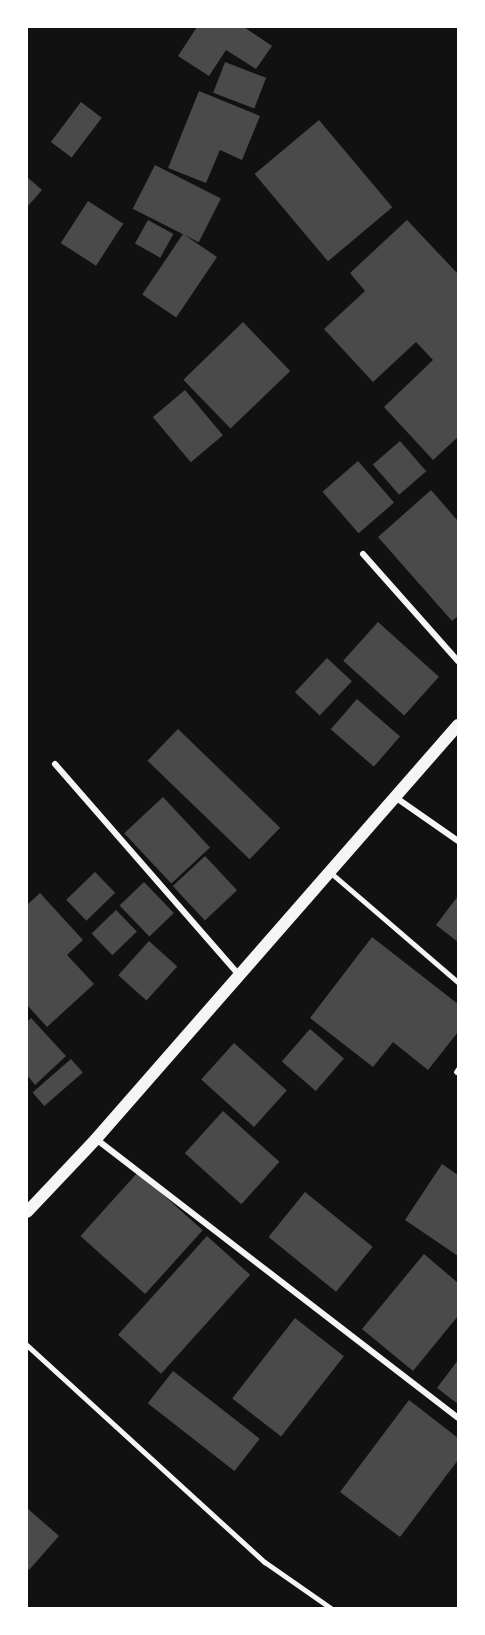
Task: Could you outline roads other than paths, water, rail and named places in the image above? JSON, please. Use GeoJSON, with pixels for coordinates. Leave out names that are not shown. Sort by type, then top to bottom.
{"type":"FeatureCollection","features":[{"type":"Feature","properties":{"kind":"main road"},"geometry":{"type":"LineString","coordinates":[[27,1212],[96,1139],[458,725]]}},
{"type":"Feature","properties":{"kind":"street"},"geometry":{"type":"LineString","coordinates":[[363,554],[458,661]]}},
{"type":"Feature","properties":{"kind":"street"},"geometry":{"type":"LineString","coordinates":[[55,764],[239,975]]}},
{"type":"Feature","properties":{"kind":"street"},"geometry":{"type":"LineString","coordinates":[[394,797],[458,841]]}},
{"type":"Feature","properties":{"kind":"street"},"geometry":{"type":"LineString","coordinates":[[96,1139],[458,1418]]}},
{"type":"Feature","properties":{"kind":"lane"},"geometry":{"type":"LineString","coordinates":[[329,872],[458,982]]}},
{"type":"Feature","properties":{"kind":"lane"},"geometry":{"type":"LineString","coordinates":[[27,1346],[265,1562],[331,1608]]}}]}
